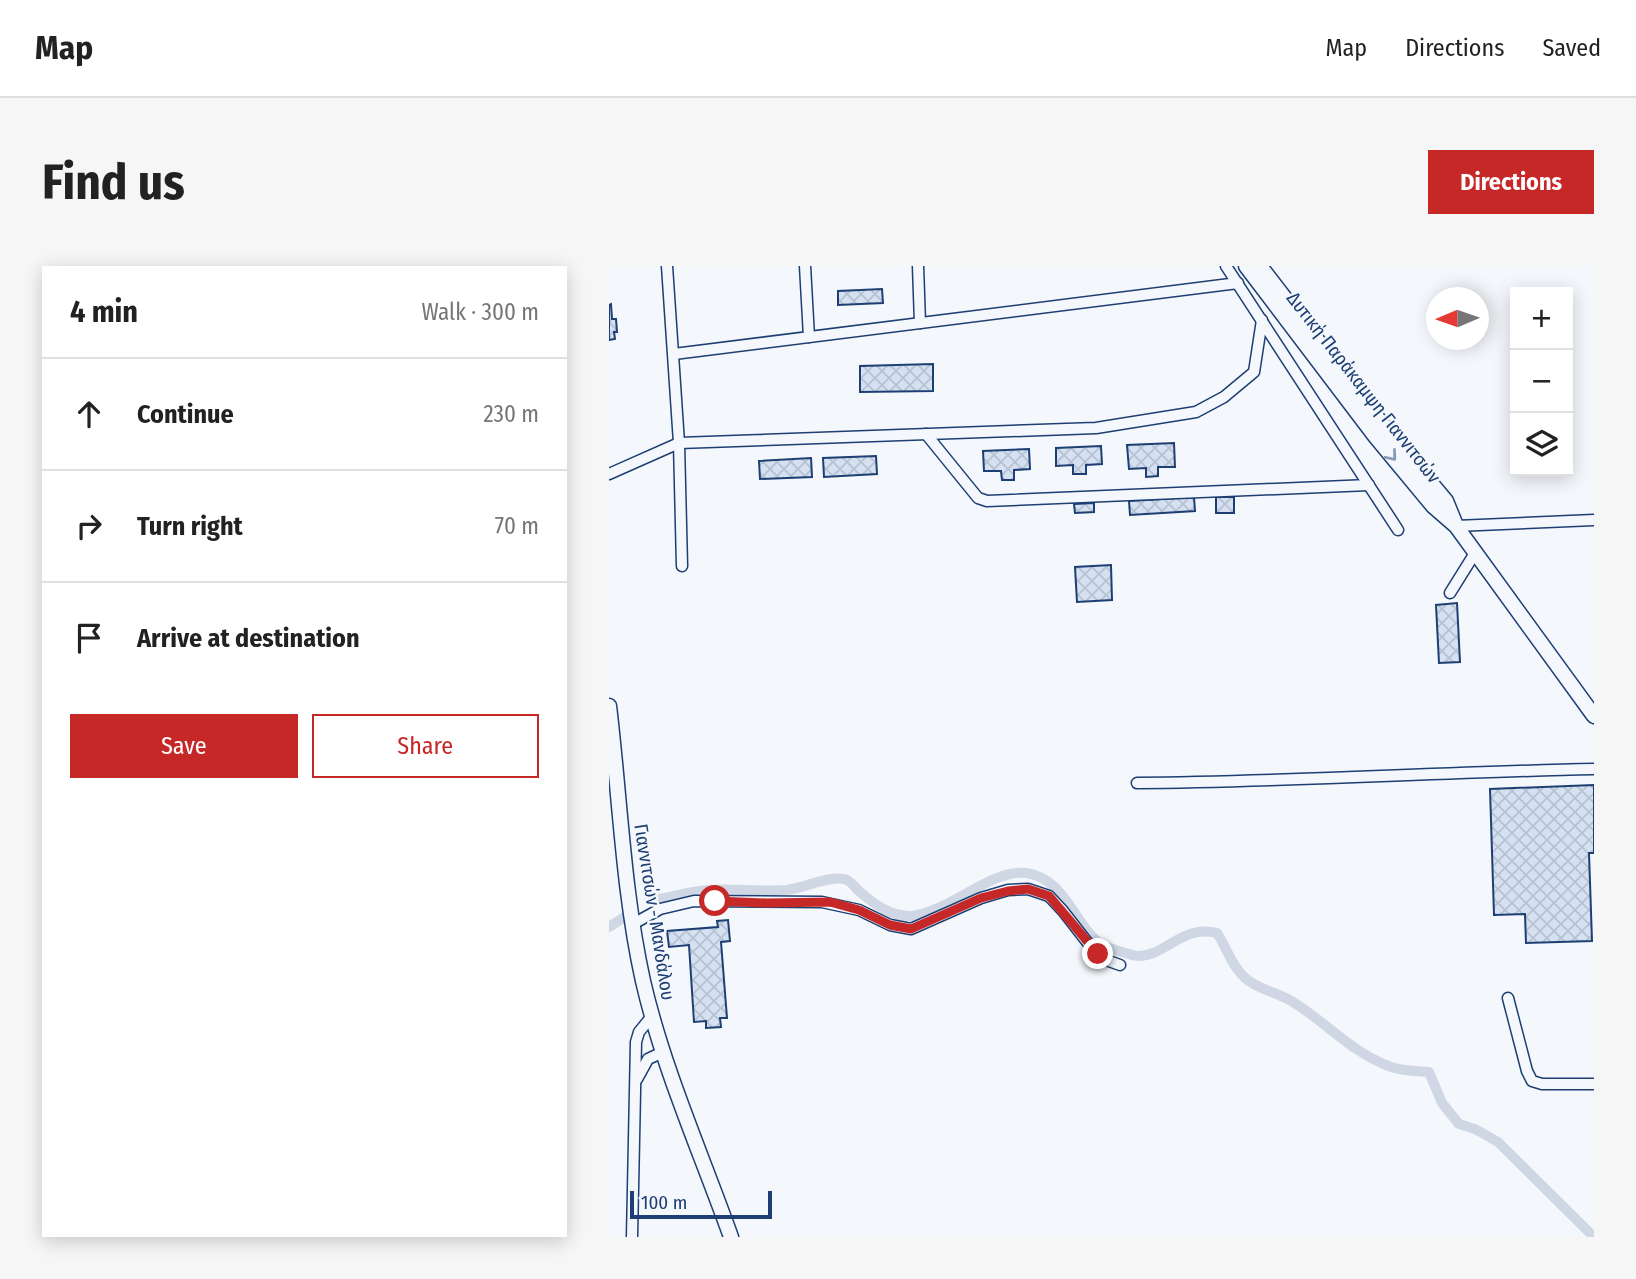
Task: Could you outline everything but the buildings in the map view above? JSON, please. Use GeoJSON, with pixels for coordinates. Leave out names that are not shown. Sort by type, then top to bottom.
{"type":"FeatureCollection","features":[{"type":"Feature","properties":{"kind":"main road","name":"Δυτική Παράκαμψη Γιαννιτσών"},"geometry":{"type":"LineString","coordinates":[[1246,266],[1375,436],[1433,506],[1456,526]]}},
{"type":"Feature","properties":{"kind":"main road","name":"Δυτική Παράκαμψη Γιαννιτσών"},"geometry":{"type":"LineString","coordinates":[[1260,266],[1385,428],[1446,501],[1456,526],[1594,716]]}},
{"type":"Feature","properties":{"kind":"main road","name":"Γιαννιτσών - Μανδάλου"},"geometry":{"type":"LineString","coordinates":[[609,706],[639,964],[663,1052],[731,1237]]}},
{"type":"Feature","properties":{"kind":"street"},"geometry":{"type":"LineString","coordinates":[[667,266],[679,443],[683,566]]}},
{"type":"Feature","properties":{"kind":"street"},"geometry":{"type":"LineString","coordinates":[[805,266],[809,337]]}},
{"type":"Feature","properties":{"kind":"street"},"geometry":{"type":"LineString","coordinates":[[918,266],[920,323]]}},
{"type":"Feature","properties":{"kind":"street"},"geometry":{"type":"LineString","coordinates":[[1226,266],[1398,530]]}},
{"type":"Feature","properties":{"kind":"street"},"geometry":{"type":"LineString","coordinates":[[674,354],[1238,284]]}},
{"type":"Feature","properties":{"kind":"street"},"geometry":{"type":"LineString","coordinates":[[609,474],[679,443],[1096,428],[1196,412],[1224,397],[1254,372],[1262,320]]}},
{"type":"Feature","properties":{"kind":"street"},"geometry":{"type":"LineString","coordinates":[[926,434],[978,498],[987,501],[1369,485]]}},
{"type":"Feature","properties":{"kind":"street"},"geometry":{"type":"LineString","coordinates":[[1456,526],[1594,520]]}},
{"type":"Feature","properties":{"kind":"street"},"geometry":{"type":"LineString","coordinates":[[1450,593],[1475,553]]}},
{"type":"Feature","properties":{"kind":"street"},"geometry":{"type":"LineString","coordinates":[[1137,783],[1270,782],[1404,774],[1594,769]]}},
{"type":"Feature","properties":{"kind":"street"},"geometry":{"type":"LineString","coordinates":[[633,924],[660,909],[694,901],[822,902],[859,910],[890,925],[911,929],[981,898],[1028,889],[1049,896],[1098,954],[1120,965]]}},
{"type":"Feature","properties":{"kind":"street"},"geometry":{"type":"LineString","coordinates":[[1508,998],[1532,1081],[1542,1084],[1594,1084]]}},
{"type":"Feature","properties":{"kind":"street"},"geometry":{"type":"LineString","coordinates":[[632,1237],[636,1042],[639,1032],[652,1016]]}},
{"type":"Feature","properties":{"kind":"street"},"geometry":{"type":"LineString","coordinates":[[636,1082],[648,1059],[663,1052]]}},
{"type":"Feature","properties":{"kind":"waterway"},"geometry":{"type":"LineString","coordinates":[[649,901],[707,890],[787,890],[844,879],[884,909],[912,916],[940,907],[999,877],[1026,873],[1051,884],[1061,893],[1093,937],[1112,949],[1136,956],[1148,955],[1184,936],[1205,931],[1217,933],[1236,968],[1250,982],[1293,1002],[1377,1061],[1400,1069],[1429,1072],[1442,1103],[1459,1124],[1475,1129],[1498,1142],[1594,1237]]}},
{"type":"Feature","properties":{"kind":"waterway"},"geometry":{"type":"LineString","coordinates":[[609,927],[628,915]]}},
{"type":"Feature","properties":{"kind":"route"},"geometry":{"type":"LineString","coordinates":[[715,901],[830,902],[859,910],[890,925],[911,929],[956,907],[998,892],[1036,890],[1049,896],[1083,940],[1098,954]]}}]}
